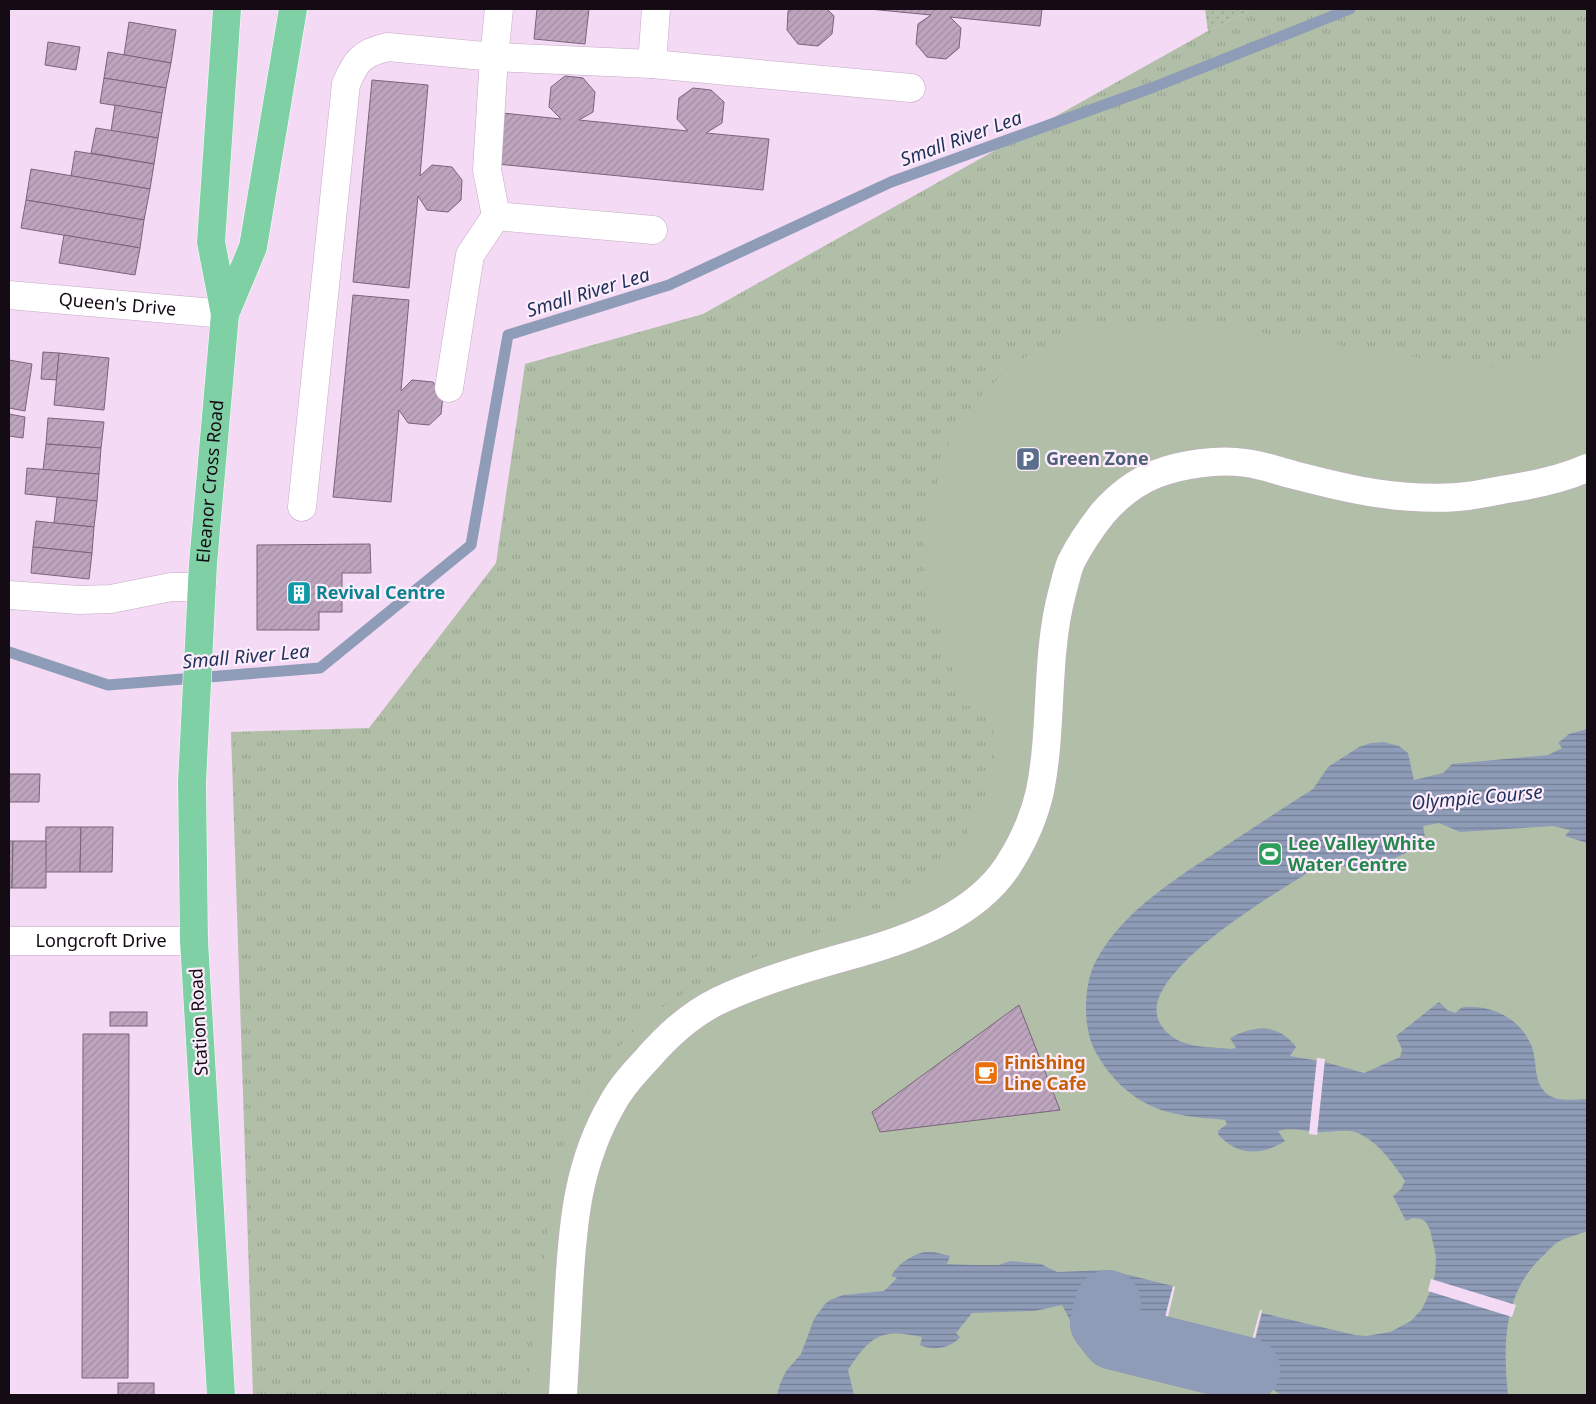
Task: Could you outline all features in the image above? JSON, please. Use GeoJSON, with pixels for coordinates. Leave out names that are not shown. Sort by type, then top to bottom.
{"type":"FeatureCollection","features":[{"type":"Feature","properties":{"kind":"main road","name":"Eleanor Cross Road"},"geometry":{"type":"LineString","coordinates":[[199,648],[202,587],[225,314],[211,242],[227,9]]}},
{"type":"Feature","properties":{"kind":"main road","name":"Eleanor Cross Road"},"geometry":{"type":"LineString","coordinates":[[225,314],[253,247],[294,9]]}},
{"type":"Feature","properties":{"kind":"main road","name":"Station Road"},"geometry":{"type":"LineString","coordinates":[[199,648],[192,782],[194,941],[221,1395]]}},
{"type":"Feature","properties":{"kind":"street"},"geometry":{"type":"LineString","coordinates":[[449,388],[470,255],[496,216],[487,170],[499,9]]}},
{"type":"Feature","properties":{"kind":"street"},"geometry":{"type":"LineString","coordinates":[[652,64],[656,9]]}},
{"type":"Feature","properties":{"kind":"street"},"geometry":{"type":"LineString","coordinates":[[302,507],[346,84],[353,67],[364,55],[372,50],[388,47],[494,57],[652,64],[911,88]]}},
{"type":"Feature","properties":{"kind":"street"},"geometry":{"type":"LineString","coordinates":[[496,216],[652,230]]}},
{"type":"Feature","properties":{"kind":"street","name":"Queen's Drive"},"geometry":{"type":"LineString","coordinates":[[9,295],[225,314]]}},
{"type":"Feature","properties":{"kind":"street"},"geometry":{"type":"LineString","coordinates":[[563,1395],[573,1229],[580,1183],[594,1141],[613,1101],[661,1043],[689,1018],[716,1002],[770,980],[895,942],[933,928],[970,903],[1004,872],[1029,826],[1039,796],[1045,762],[1054,634],[1070,564],[1090,529],[1111,504],[1131,487],[1156,474],[1183,467],[1218,462],[1248,463],[1376,493],[1420,497],[1459,497],[1528,486],[1572,475],[1587,468]]}},
{"type":"Feature","properties":{"kind":"street"},"geometry":{"type":"LineString","coordinates":[[9,594],[78,600],[111,599],[171,587],[202,587]]}},
{"type":"Feature","properties":{"kind":"street","name":"Longcroft Drive"},"geometry":{"type":"LineString","coordinates":[[9,941],[194,941]]}},
{"type":"Feature","properties":{"kind":"green space"},"geometry":{"type":"Polygon","coordinates":[[[1205,9],[1253,9],[1208,31],[1205,9]]]}},
{"type":"Feature","properties":{"kind":"green space"},"geometry":{"type":"Polygon","coordinates":[[[1253,9],[1587,9],[1587,1395],[253,1395],[231,732],[369,728],[496,563],[525,364],[703,314],[1208,31],[1253,9]]]}},
{"type":"Feature","properties":{"kind":"green space","name":"Lee Valley White Water Centre"},"geometry":{"type":"Polygon","coordinates":[[[1093,325],[1211,325],[1484,368],[1539,362],[1587,330],[1587,1395],[526,1395],[557,1162],[583,1101],[614,1052],[647,1017],[694,987],[758,956],[869,913],[913,893],[947,863],[974,821],[985,797],[994,765],[993,708],[958,705],[957,688],[947,650],[938,619],[925,591],[924,531],[954,425],[1013,363],[1093,325]]]}},
{"type":"Feature","properties":{"kind":"water","name":"Olympic Course"},"geometry":{"type":"Polygon","coordinates":[[[1587,729],[1587,843],[1565,836],[1570,830],[1553,826],[1460,832],[1439,823],[1423,826],[1423,841],[1412,850],[1380,864],[1355,869],[1325,862],[1218,933],[1190,957],[1168,982],[1157,1005],[1161,1025],[1172,1036],[1190,1045],[1236,1048],[1230,1038],[1257,1029],[1274,1030],[1289,1039],[1296,1047],[1290,1056],[1325,1062],[1364,1073],[1400,1057],[1402,1049],[1396,1036],[1439,1002],[1447,1010],[1455,1013],[1464,1007],[1485,1008],[1510,1019],[1517,1024],[1528,1038],[1534,1053],[1538,1080],[1544,1091],[1558,1099],[1587,1099],[1587,1231],[1554,1245],[1530,1270],[1520,1285],[1513,1302],[1506,1338],[1508,1395],[1281,1395],[1271,1388],[1270,1385],[1246,1376],[1262,1313],[1355,1335],[1366,1336],[1390,1332],[1411,1321],[1422,1309],[1429,1294],[1435,1275],[1436,1256],[1430,1230],[1426,1222],[1421,1219],[1413,1218],[1406,1221],[1393,1196],[1401,1189],[1405,1181],[1384,1153],[1363,1135],[1350,1131],[1283,1130],[1278,1131],[1285,1141],[1276,1146],[1258,1151],[1241,1150],[1225,1141],[1218,1134],[1218,1131],[1227,1124],[1225,1120],[1168,1112],[1145,1103],[1125,1089],[1101,1062],[1089,1035],[1086,1007],[1090,976],[1094,964],[1122,925],[1153,896],[1313,789],[1328,767],[1359,747],[1371,743],[1384,742],[1399,746],[1408,753],[1414,780],[1443,773],[1452,764],[1548,755],[1562,748],[1558,743],[1569,734],[1587,729]]]}},
{"type":"Feature","properties":{"kind":"water"},"geometry":{"type":"Polygon","coordinates":[[[924,1252],[934,1252],[950,1256],[947,1264],[999,1265],[1010,1261],[1041,1264],[1057,1272],[1109,1270],[1173,1286],[1159,1341],[1117,1331],[1112,1344],[1078,1336],[1062,1305],[1035,1311],[972,1313],[956,1333],[960,1337],[951,1344],[941,1348],[930,1348],[920,1345],[922,1337],[908,1334],[896,1333],[878,1337],[864,1349],[848,1370],[854,1395],[777,1395],[786,1371],[801,1354],[814,1319],[825,1304],[843,1295],[884,1291],[897,1278],[891,1276],[901,1264],[924,1252]]]}},
{"type":"Feature","properties":{"kind":"pier"},"geometry":{"type":"Polygon","coordinates":[[[1317,1058],[1325,1059],[1317,1135],[1309,1134],[1317,1058]]]}},
{"type":"Feature","properties":{"kind":"pier"},"geometry":{"type":"Polygon","coordinates":[[[1431,1279],[1516,1305],[1512,1317],[1428,1291],[1431,1279]]]}},
{"type":"Feature","properties":{"kind":"pier"},"geometry":{"type":"Polygon","coordinates":[[[1173,1286],[1175,1287],[1162,1342],[1159,1341],[1173,1286]]]}},
{"type":"Feature","properties":{"kind":"pier"},"geometry":{"type":"Polygon","coordinates":[[[1260,1310],[1262,1310],[1245,1378],[1243,1376],[1244,1370],[1260,1310]]]}},
{"type":"Feature","properties":{"kind":"building"},"geometry":{"type":"Polygon","coordinates":[[[537,9],[589,9],[585,44],[534,39],[537,9]]]}},
{"type":"Feature","properties":{"kind":"building"},"geometry":{"type":"Polygon","coordinates":[[[792,9],[827,9],[834,16],[832,34],[818,46],[798,44],[787,30],[788,11],[792,9]]]}},
{"type":"Feature","properties":{"kind":"building"},"geometry":{"type":"Polygon","coordinates":[[[869,9],[1042,9],[1040,26],[950,17],[961,28],[959,48],[946,59],[927,57],[916,44],[918,24],[931,15],[869,9]]]}},
{"type":"Feature","properties":{"kind":"building"},"geometry":{"type":"Polygon","coordinates":[[[129,22],[176,30],[171,63],[124,55],[129,22]]]}},
{"type":"Feature","properties":{"kind":"building"},"geometry":{"type":"Polygon","coordinates":[[[48,42],[80,47],[76,70],[45,65],[48,42]]]}},
{"type":"Feature","properties":{"kind":"building"},"geometry":{"type":"Polygon","coordinates":[[[108,52],[171,63],[166,88],[104,78],[108,52]]]}},
{"type":"Feature","properties":{"kind":"building"},"geometry":{"type":"Polygon","coordinates":[[[565,76],[583,78],[595,92],[593,112],[579,120],[688,131],[677,119],[679,98],[693,88],[711,90],[724,102],[722,123],[706,133],[769,139],[763,190],[497,164],[502,113],[561,119],[549,107],[551,87],[565,76]]]}},
{"type":"Feature","properties":{"kind":"building"},"geometry":{"type":"Polygon","coordinates":[[[104,78],[166,88],[162,113],[100,103],[104,78]]]}},
{"type":"Feature","properties":{"kind":"building"},"geometry":{"type":"Polygon","coordinates":[[[372,80],[428,85],[420,176],[432,165],[452,167],[462,180],[461,200],[448,212],[427,210],[418,196],[409,288],[353,282],[372,80]]]}},
{"type":"Feature","properties":{"kind":"building"},"geometry":{"type":"Polygon","coordinates":[[[115,105],[162,113],[158,138],[111,131],[115,105]]]}},
{"type":"Feature","properties":{"kind":"building"},"geometry":{"type":"Polygon","coordinates":[[[96,128],[158,138],[154,164],[91,153],[96,128]]]}},
{"type":"Feature","properties":{"kind":"building"},"geometry":{"type":"Polygon","coordinates":[[[75,151],[154,164],[150,189],[71,176],[75,151]]]}},
{"type":"Feature","properties":{"kind":"building"},"geometry":{"type":"Polygon","coordinates":[[[31,169],[150,189],[144,220],[26,200],[31,169]]]}},
{"type":"Feature","properties":{"kind":"building"},"geometry":{"type":"Polygon","coordinates":[[[26,200],[144,220],[140,248],[21,228],[26,200]]]}},
{"type":"Feature","properties":{"kind":"building"},"geometry":{"type":"Polygon","coordinates":[[[64,235],[140,248],[135,275],[59,263],[64,235]]]}},
{"type":"Feature","properties":{"kind":"building"},"geometry":{"type":"Polygon","coordinates":[[[353,295],[409,300],[401,391],[412,380],[433,382],[443,395],[441,414],[429,425],[408,423],[399,410],[391,502],[333,497],[353,295]]]}},
{"type":"Feature","properties":{"kind":"building"},"geometry":{"type":"Polygon","coordinates":[[[43,352],[59,353],[57,380],[41,379],[43,352]]]}},
{"type":"Feature","properties":{"kind":"building"},"geometry":{"type":"Polygon","coordinates":[[[59,353],[109,358],[104,410],[54,405],[59,353]]]}},
{"type":"Feature","properties":{"kind":"building"},"geometry":{"type":"Polygon","coordinates":[[[9,360],[32,364],[25,411],[9,408],[9,360]]]}},
{"type":"Feature","properties":{"kind":"building"},"geometry":{"type":"Polygon","coordinates":[[[9,414],[25,417],[23,438],[9,436],[9,414]]]}},
{"type":"Feature","properties":{"kind":"building"},"geometry":{"type":"Polygon","coordinates":[[[48,418],[104,422],[101,448],[46,444],[48,418]]]}},
{"type":"Feature","properties":{"kind":"building"},"geometry":{"type":"Polygon","coordinates":[[[46,444],[101,448],[99,474],[43,470],[46,444]]]}},
{"type":"Feature","properties":{"kind":"building"},"geometry":{"type":"Polygon","coordinates":[[[27,468],[99,474],[97,501],[25,494],[27,468]]]}},
{"type":"Feature","properties":{"kind":"building"},"geometry":{"type":"Polygon","coordinates":[[[57,497],[97,501],[94,527],[54,523],[57,497]]]}},
{"type":"Feature","properties":{"kind":"building"},"geometry":{"type":"Polygon","coordinates":[[[36,521],[94,527],[92,553],[33,547],[36,521]]]}},
{"type":"Feature","properties":{"kind":"building","name":"Revival Centre"},"geometry":{"type":"Polygon","coordinates":[[[370,544],[371,573],[342,573],[342,612],[319,612],[319,630],[257,630],[257,545],[370,544]]]}},
{"type":"Feature","properties":{"kind":"building"},"geometry":{"type":"Polygon","coordinates":[[[33,547],[92,553],[89,579],[31,573],[33,547]]]}},
{"type":"Feature","properties":{"kind":"building"},"geometry":{"type":"Polygon","coordinates":[[[9,774],[40,774],[39,802],[9,802],[9,774]]]}},
{"type":"Feature","properties":{"kind":"building"},"geometry":{"type":"Polygon","coordinates":[[[46,827],[81,827],[80,872],[45,872],[46,827]]]}},
{"type":"Feature","properties":{"kind":"building"},"geometry":{"type":"Polygon","coordinates":[[[81,827],[113,827],[112,872],[80,872],[81,827]]]}},
{"type":"Feature","properties":{"kind":"building"},"geometry":{"type":"Polygon","coordinates":[[[9,841],[13,841],[12,888],[9,888],[9,841]]]}},
{"type":"Feature","properties":{"kind":"building"},"geometry":{"type":"Polygon","coordinates":[[[13,841],[46,841],[46,888],[12,888],[13,841]]]}},
{"type":"Feature","properties":{"kind":"building","name":"Finishing Line Cafe"},"geometry":{"type":"Polygon","coordinates":[[[1019,1005],[1060,1110],[880,1132],[872,1112],[1019,1005]]]}},
{"type":"Feature","properties":{"kind":"building"},"geometry":{"type":"Polygon","coordinates":[[[110,1012],[147,1012],[147,1026],[110,1026],[110,1012]]]}},
{"type":"Feature","properties":{"kind":"building"},"geometry":{"type":"Polygon","coordinates":[[[83,1034],[129,1034],[128,1378],[82,1378],[83,1034]]]}},
{"type":"Feature","properties":{"kind":"building"},"geometry":{"type":"Polygon","coordinates":[[[118,1383],[154,1383],[154,1395],[118,1395],[118,1383]]]}},
{"type":"Feature","properties":{"kind":"waterway","name":"Small River Lea"},"geometry":{"type":"LineString","coordinates":[[9,652],[108,685],[320,668],[471,545],[508,335],[669,285],[891,182],[1154,87],[1350,9]]}},
{"type":"Feature","properties":{"kind":"waterway"},"geometry":{"type":"LineString","coordinates":[[1108,1303],[1103,1323],[1114,1337],[1247,1370]]}},
{"type":"Feature","properties":{"kind":"place","name":"Green Zone"},"geometry":{"type":"Point","coordinates":[1028,459]}},
{"type":"Feature","properties":{"kind":"place","name":"Revival Centre"},"geometry":{"type":"Point","coordinates":[299,593]}},
{"type":"Feature","properties":{"kind":"place","name":"Lee Valley White Water Centre"},"geometry":{"type":"Point","coordinates":[1270,854]}},
{"type":"Feature","properties":{"kind":"place","name":"Finishing Line Cafe"},"geometry":{"type":"Point","coordinates":[986,1073]}}]}
